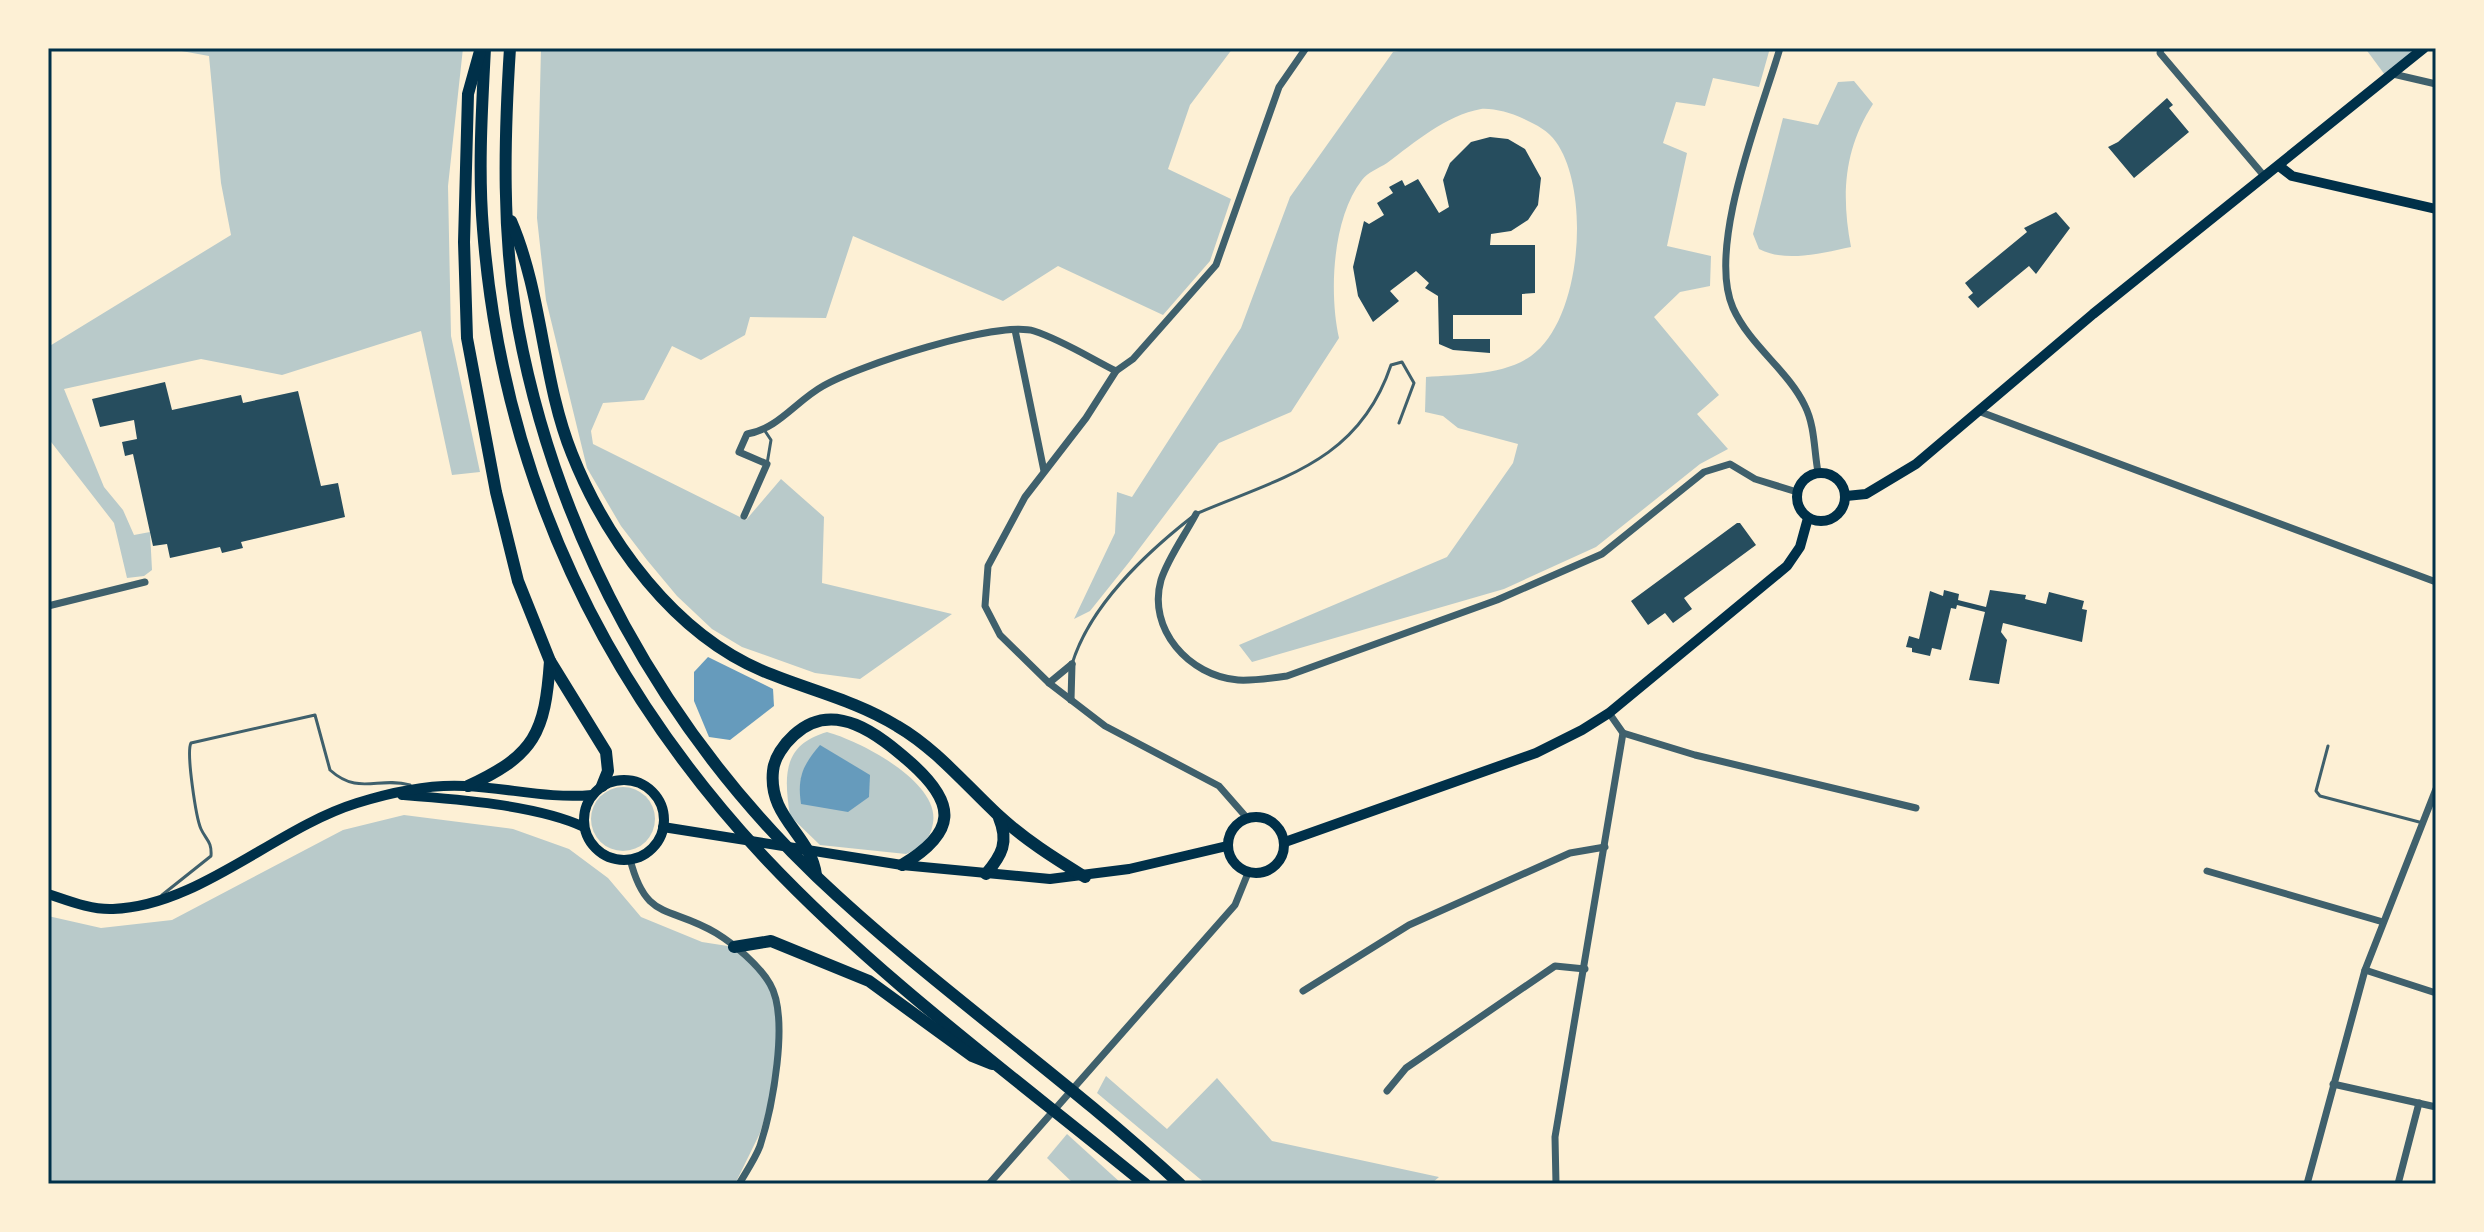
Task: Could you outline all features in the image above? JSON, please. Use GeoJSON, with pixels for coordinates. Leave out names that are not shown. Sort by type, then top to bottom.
{"type":"FeatureCollection","features":[{"type":"Feature","properties":{"kind":"highway"},"geometry":{"type":"LineString","coordinates":[[483,48],[468,94],[464,242],[467,338],[496,492],[518,581],[550,661],[606,752],[608,771],[597,790]]}},
{"type":"Feature","properties":{"kind":"highway"},"geometry":{"type":"LineString","coordinates":[[483,48],[482,227],[496,332],[530,471],[555,541],[595,624],[640,701],[685,765],[766,859],[905,988],[1145,1184]]}},
{"type":"Feature","properties":{"kind":"highway"},"geometry":{"type":"LineString","coordinates":[[510,48],[505,121],[506,211],[519,328],[552,464],[616,612],[661,688],[708,756],[816,875],[1180,1184]]}},
{"type":"Feature","properties":{"kind":"highway"},"geometry":{"type":"LineString","coordinates":[[506,211],[525,254],[571,453],[613,531],[663,598],[703,637],[730,655],[763,671],[853,702],[898,726],[921,742],[998,815],[1038,848],[1085,877]]}},
{"type":"Feature","properties":{"kind":"highway"},"geometry":{"type":"LineString","coordinates":[[468,786],[491,775],[531,743],[547,705],[550,661]]}},
{"type":"Feature","properties":{"kind":"highway"},"geometry":{"type":"LineString","coordinates":[[816,875],[813,856],[784,821],[772,787],[773,767],[785,744],[803,727],[825,718],[847,720],[879,737],[934,784],[945,803],[945,821],[938,839],[902,865]]}},
{"type":"Feature","properties":{"kind":"highway"},"geometry":{"type":"LineString","coordinates":[[986,874],[1004,847],[1005,833],[998,815]]}},
{"type":"Feature","properties":{"kind":"highway"},"geometry":{"type":"LineString","coordinates":[[734,947],[771,941],[869,981],[972,1056],[1006,1071]]}},
{"type":"Feature","properties":{"kind":"main road"},"geometry":{"type":"LineString","coordinates":[[1846,496],[1866,494],[1916,464],[2093,314],[2424,48]]}},
{"type":"Feature","properties":{"kind":"main road"},"geometry":{"type":"LineString","coordinates":[[2279,166],[2292,176],[2436,209]]}},
{"type":"Feature","properties":{"kind":"main road"},"geometry":{"type":"LineString","coordinates":[[1818,472],[1837,478],[1846,496],[1842,508],[1833,518],[1821,521],[1808,518],[1798,505],[1797,492],[1803,480],[1818,472]]}},
{"type":"Feature","properties":{"kind":"main road"},"geometry":{"type":"LineString","coordinates":[[1285,842],[1536,753],[1609,713],[1787,566],[1800,547],[1808,518]]}},
{"type":"Feature","properties":{"kind":"main road"},"geometry":{"type":"LineString","coordinates":[[48,894],[77,904],[110,909],[157,900],[196,885],[327,814],[421,788],[468,786],[549,797],[597,790],[628,780],[651,791],[659,801],[663,827],[652,848],[630,859],[606,856],[588,839],[584,827],[585,810],[597,790]]}},
{"type":"Feature","properties":{"kind":"main road"},"geometry":{"type":"LineString","coordinates":[[392,795],[463,801],[559,818],[584,827]]}},
{"type":"Feature","properties":{"kind":"main road"},"geometry":{"type":"LineString","coordinates":[[1264,817],[1278,826],[1285,842],[1283,856],[1275,867],[1262,874],[1248,873],[1233,863],[1227,846],[1229,834],[1247,818],[1264,817]]}},
{"type":"Feature","properties":{"kind":"main road"},"geometry":{"type":"LineString","coordinates":[[663,827],[902,865],[986,874],[1085,877],[1227,846]]}},
{"type":"Feature","properties":{"kind":"street"},"geometry":{"type":"LineString","coordinates":[[1247,818],[1219,786],[1105,726],[1049,683],[1000,635],[985,606],[988,566],[1025,497],[1086,418],[1116,371],[1133,359],[1216,265],[1279,87],[1306,48]]}},
{"type":"Feature","properties":{"kind":"street"},"geometry":{"type":"LineString","coordinates":[[1780,48],[1731,216],[1725,284],[1733,309],[1755,344],[1807,409],[1818,472]]}},
{"type":"Feature","properties":{"kind":"street"},"geometry":{"type":"LineString","coordinates":[[2161,48],[2160,53],[2265,177]]}},
{"type":"Feature","properties":{"kind":"street"},"geometry":{"type":"LineString","coordinates":[[2393,74],[2436,84]]}},
{"type":"Feature","properties":{"kind":"street"},"geometry":{"type":"LineString","coordinates":[[744,516],[767,464],[739,452],[747,434],[765,431],[812,392],[839,376],[970,337],[1015,330],[1032,331],[1116,371]]}},
{"type":"Feature","properties":{"kind":"street"},"geometry":{"type":"LineString","coordinates":[[1015,330],[1044,471]]}},
{"type":"Feature","properties":{"kind":"street"},"geometry":{"type":"LineString","coordinates":[[1978,411],[2436,582]]}},
{"type":"Feature","properties":{"kind":"street"},"geometry":{"type":"LineString","coordinates":[[1196,514],[1162,579],[1159,600],[1162,625],[1181,655],[1197,665],[1234,680],[1258,680],[1287,676],[1497,600],[1602,554],[1704,472],[1730,464],[1755,479],[1797,492]]}},
{"type":"Feature","properties":{"kind":"street"},"geometry":{"type":"LineString","coordinates":[[48,606],[145,582]]}},
{"type":"Feature","properties":{"kind":"street"},"geometry":{"type":"LineString","coordinates":[[1049,683],[1072,664]]}},
{"type":"Feature","properties":{"kind":"street"},"geometry":{"type":"LineString","coordinates":[[1071,700],[1072,664]]}},
{"type":"Feature","properties":{"kind":"street"},"geometry":{"type":"LineString","coordinates":[[1609,713],[1623,733],[1710,759],[1916,808]]}},
{"type":"Feature","properties":{"kind":"street"},"geometry":{"type":"LineString","coordinates":[[1556,1184],[1555,1137],[1623,733]]}},
{"type":"Feature","properties":{"kind":"street"},"geometry":{"type":"LineString","coordinates":[[2307,1184],[2365,970],[2436,789]]}},
{"type":"Feature","properties":{"kind":"street"},"geometry":{"type":"LineString","coordinates":[[1303,991],[1409,925],[1570,853],[1605,847]]}},
{"type":"Feature","properties":{"kind":"street"},"geometry":{"type":"LineString","coordinates":[[630,859],[636,883],[650,904],[690,920],[734,947],[770,984],[779,1012],[774,1085],[762,1135],[739,1184]]}},
{"type":"Feature","properties":{"kind":"street"},"geometry":{"type":"LineString","coordinates":[[2207,871],[2383,922]]}},
{"type":"Feature","properties":{"kind":"street"},"geometry":{"type":"LineString","coordinates":[[990,1184],[1235,905],[1248,873]]}},
{"type":"Feature","properties":{"kind":"street"},"geometry":{"type":"LineString","coordinates":[[1387,1091],[1406,1068],[1555,966],[1585,969]]}},
{"type":"Feature","properties":{"kind":"street"},"geometry":{"type":"LineString","coordinates":[[2365,970],[2436,993]]}},
{"type":"Feature","properties":{"kind":"street"},"geometry":{"type":"LineString","coordinates":[[2333,1084],[2436,1107]]}},
{"type":"Feature","properties":{"kind":"street"},"geometry":{"type":"LineString","coordinates":[[2398,1184],[2419,1103]]}},
{"type":"Feature","properties":{"kind":"lane"},"geometry":{"type":"LineString","coordinates":[[1072,664],[1086,629],[1113,594],[1161,542],[1196,514],[1293,473],[1349,437],[1372,411],[1391,365],[1402,362],[1414,383],[1399,423]]}},
{"type":"Feature","properties":{"kind":"lane"},"geometry":{"type":"LineString","coordinates":[[765,431],[771,440],[767,464]]}},
{"type":"Feature","properties":{"kind":"lane"},"geometry":{"type":"LineString","coordinates":[[157,900],[173,882],[211,856],[212,846],[200,827],[188,762],[191,743],[315,715],[330,770],[337,777],[353,785],[395,781],[421,788]]}},
{"type":"Feature","properties":{"kind":"lane"},"geometry":{"type":"LineString","coordinates":[[2328,746],[2316,791],[2320,796],[2423,823]]}},
{"type":"Feature","properties":{"kind":"shaded area"},"geometry":{"type":"Polygon","coordinates":[[[165,48],[463,48],[448,186],[451,336],[480,472],[452,475],[421,331],[282,375],[201,359],[64,389],[104,487],[123,510],[134,535],[150,532],[152,570],[144,576],[127,578],[114,523],[48,438],[48,347],[231,235],[221,183],[209,56],[165,48]]]}},
{"type":"Feature","properties":{"kind":"shaded area"},"geometry":{"type":"Polygon","coordinates":[[[541,48],[1233,48],[1190,105],[1168,169],[1231,199],[1210,261],[1163,315],[1058,266],[1003,301],[853,236],[826,318],[750,317],[745,335],[701,360],[672,346],[644,400],[603,403],[591,431],[593,444],[746,520],[781,479],[824,517],[822,583],[952,614],[860,679],[815,673],[742,647],[712,629],[677,596],[647,560],[621,526],[587,468],[546,300],[537,218],[541,48]]]}},
{"type":"Feature","properties":{"kind":"shaded area"},"geometry":{"type":"Polygon","coordinates":[[[1424,48],[1770,48],[1759,87],[1713,78],[1705,106],[1676,102],[1663,143],[1687,153],[1667,246],[1711,256],[1710,286],[1680,292],[1654,317],[1719,395],[1697,414],[1728,449],[1700,464],[1596,547],[1504,589],[1252,662],[1239,645],[1447,557],[1513,463],[1518,444],[1458,428],[1443,416],[1425,412],[1426,377],[1480,373],[1520,363],[1548,338],[1571,285],[1576,254],[1574,191],[1567,164],[1556,142],[1545,131],[1502,111],[1481,109],[1468,112],[1431,131],[1367,175],[1352,196],[1344,215],[1336,257],[1334,300],[1339,338],[1291,412],[1219,443],[1090,611],[1074,619],[1115,533],[1117,492],[1132,497],[1241,328],[1290,197],[1393,52],[1424,48]]]}},
{"type":"Feature","properties":{"kind":"shaded area"},"geometry":{"type":"Polygon","coordinates":[[[2365,48],[2418,48],[2385,75],[2365,48]]]}},
{"type":"Feature","properties":{"kind":"shaded area"},"geometry":{"type":"Polygon","coordinates":[[[1854,81],[1873,104],[1856,138],[1847,173],[1846,209],[1851,247],[1792,256],[1759,249],[1753,234],[1783,118],[1818,125],[1838,82],[1854,81]]]}},
{"type":"Feature","properties":{"kind":"shaded area"},"geometry":{"type":"Polygon","coordinates":[[[827,732],[877,754],[911,779],[924,793],[932,808],[933,823],[930,834],[921,846],[906,854],[820,845],[790,816],[787,788],[789,764],[801,745],[827,732]]]}},
{"type":"Feature","properties":{"kind":"shaded area"},"geometry":{"type":"Polygon","coordinates":[[[617,787],[629,787],[646,796],[653,807],[653,831],[646,842],[629,851],[617,851],[605,846],[596,837],[591,825],[591,813],[596,801],[605,792],[617,787]]]}},
{"type":"Feature","properties":{"kind":"shaded area"},"geometry":{"type":"Polygon","coordinates":[[[404,815],[513,829],[569,849],[608,878],[641,917],[702,942],[734,947],[770,984],[779,1012],[774,1085],[760,1133],[735,1184],[48,1184],[48,916],[101,928],[172,920],[343,830],[404,815]]]}},
{"type":"Feature","properties":{"kind":"shaded area"},"geometry":{"type":"Polygon","coordinates":[[[1106,1076],[1167,1129],[1217,1078],[1272,1141],[1439,1177],[1431,1184],[1206,1184],[1097,1093],[1106,1076]]]}},
{"type":"Feature","properties":{"kind":"shaded area"},"geometry":{"type":"Polygon","coordinates":[[[1067,1134],[1122,1184],[1074,1184],[1047,1158],[1067,1134]]]}},
{"type":"Feature","properties":{"kind":"water"},"geometry":{"type":"Polygon","coordinates":[[[708,657],[773,689],[774,706],[730,740],[709,737],[694,701],[694,672],[708,657]]]}},
{"type":"Feature","properties":{"kind":"water"},"geometry":{"type":"Polygon","coordinates":[[[820,745],[870,775],[869,797],[848,812],[801,804],[803,772],[820,745]]]}},
{"type":"Feature","properties":{"kind":"building"},"geometry":{"type":"Polygon","coordinates":[[[2167,98],[2173,105],[2169,108],[2189,132],[2134,178],[2108,147],[2118,142],[2167,98]]]}},
{"type":"Feature","properties":{"kind":"building"},"geometry":{"type":"Polygon","coordinates":[[[1490,137],[1508,139],[1525,149],[1541,178],[1538,205],[1528,220],[1511,231],[1491,234],[1490,245],[1535,245],[1535,293],[1522,294],[1522,315],[1453,315],[1453,339],[1490,339],[1490,353],[1453,350],[1439,344],[1438,296],[1425,288],[1429,283],[1416,271],[1390,291],[1399,301],[1373,322],[1358,296],[1353,267],[1364,221],[1369,224],[1384,215],[1377,203],[1393,193],[1389,187],[1402,180],[1405,186],[1418,179],[1439,213],[1449,207],[1443,180],[1450,163],[1471,142],[1490,137]]]}},
{"type":"Feature","properties":{"kind":"building"},"geometry":{"type":"Polygon","coordinates":[[[2056,212],[2070,228],[2036,274],[2029,266],[1978,308],[1968,297],[1973,293],[1965,283],[2027,232],[2024,228],[2056,212]]]}},
{"type":"Feature","properties":{"kind":"building"},"geometry":{"type":"Polygon","coordinates":[[[165,382],[172,410],[241,395],[243,403],[298,391],[321,486],[338,483],[345,517],[241,542],[243,548],[222,553],[220,547],[170,558],[167,544],[153,546],[133,454],[125,456],[122,442],[137,439],[134,420],[100,427],[92,399],[165,382]]]}},
{"type":"Feature","properties":{"kind":"building"},"geometry":{"type":"Polygon","coordinates":[[[1737,523],[1756,545],[1684,598],[1692,609],[1673,623],[1665,613],[1648,625],[1631,601],[1737,523]]]}},
{"type":"Feature","properties":{"kind":"building"},"geometry":{"type":"Polygon","coordinates":[[[1944,590],[1959,594],[1958,600],[1986,607],[1990,590],[2026,595],[2025,599],[2046,604],[2049,592],[2084,601],[2082,609],[2087,610],[2082,642],[2003,623],[2001,632],[2007,640],[1999,684],[1969,680],[1985,612],[1957,605],[1956,609],[1951,608],[1941,650],[1932,648],[1930,656],[1912,652],[1912,648],[1906,647],[1909,636],[1919,639],[1930,591],[1943,596],[1944,590]]]}}]}
